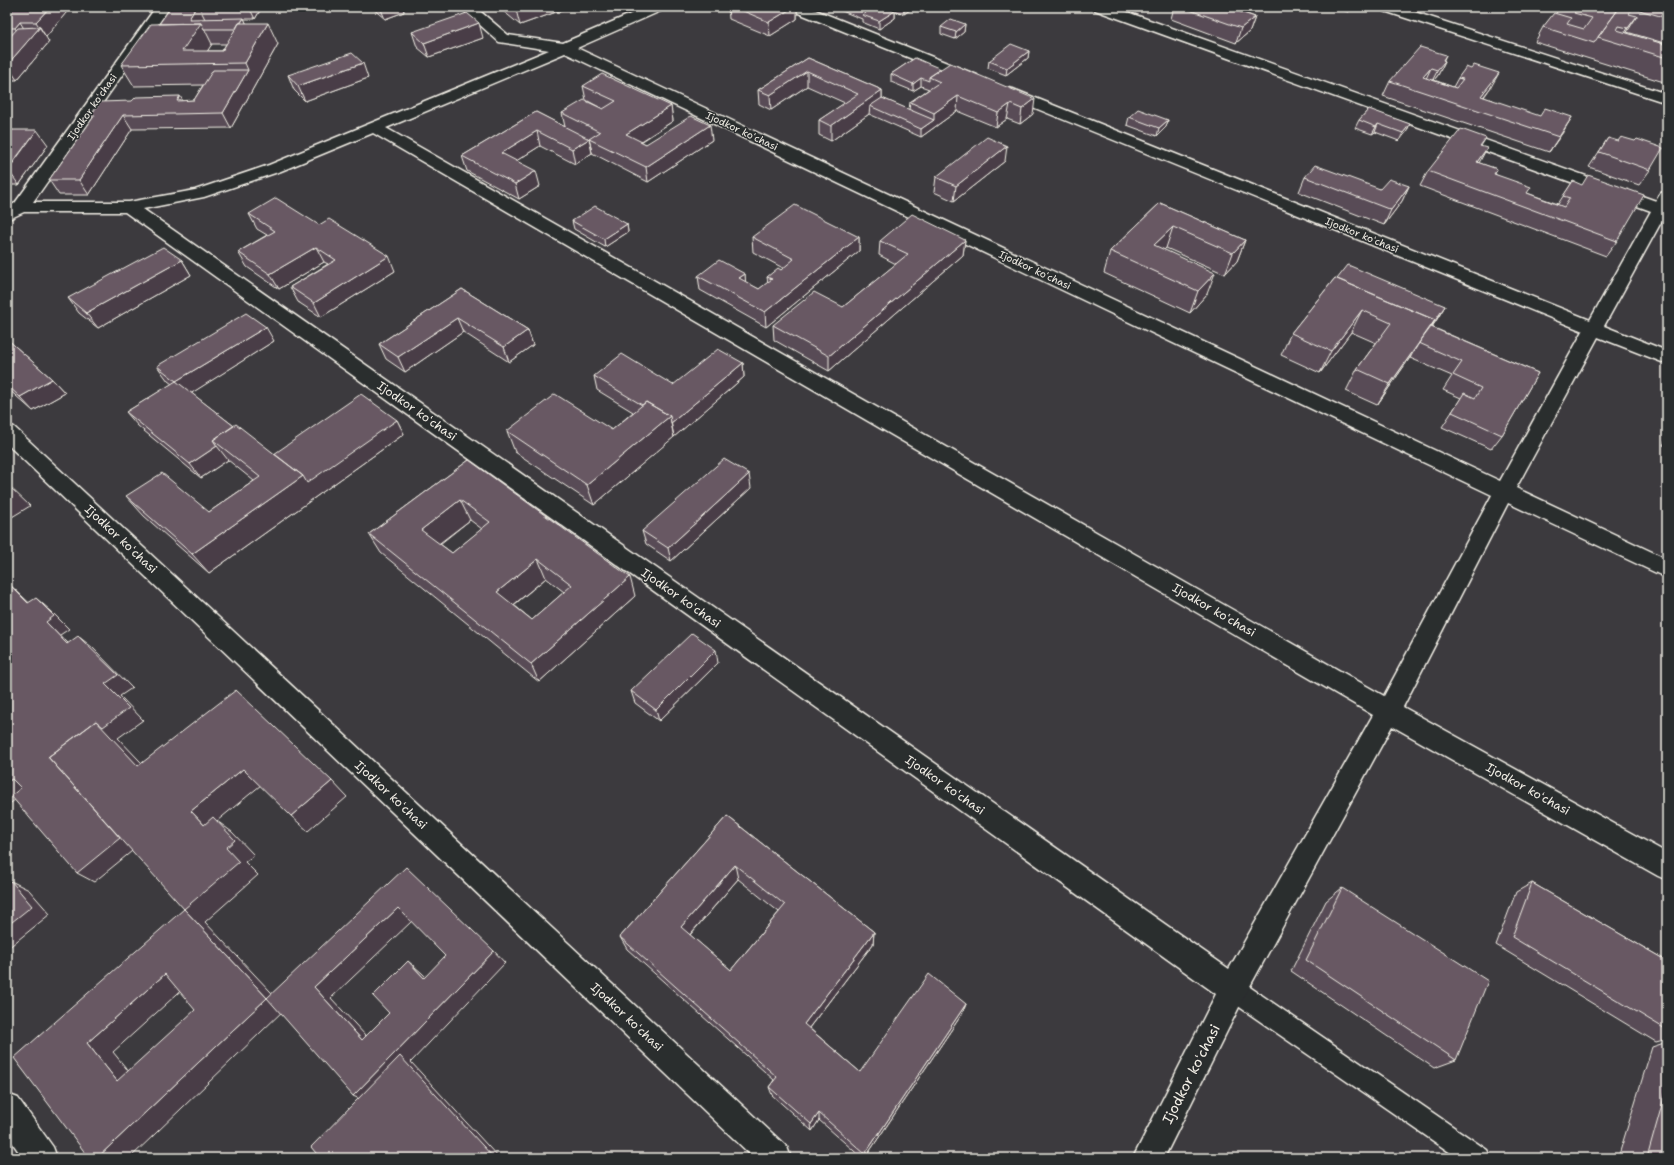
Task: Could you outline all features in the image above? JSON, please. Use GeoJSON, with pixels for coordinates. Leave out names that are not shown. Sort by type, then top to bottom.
{"type":"FeatureCollection","features":[{"type":"Feature","properties":{"kind":"street","name":"Ijodkor koʻchasi"},"geometry":{"type":"LineString","coordinates":[[7,215],[21,207],[164,7]]}},
{"type":"Feature","properties":{"kind":"street","name":"Ijodkor koʻchasi"},"geometry":{"type":"LineString","coordinates":[[467,7],[504,39],[566,48],[1503,493],[1667,569]]}},
{"type":"Feature","properties":{"kind":"street","name":"Ijodkor koʻchasi"},"geometry":{"type":"LineString","coordinates":[[21,207],[129,207],[198,194],[275,168],[566,48],[658,7]]}},
{"type":"Feature","properties":{"kind":"street","name":"Ijodkor koʻchasi"},"geometry":{"type":"LineString","coordinates":[[796,7],[1667,358]]}},
{"type":"Feature","properties":{"kind":"street","name":"Ijodkor koʻchasi"},"geometry":{"type":"LineString","coordinates":[[1100,7],[1665,205],[1593,328],[1503,493],[1388,711],[1233,989],[1148,1158]]}},
{"type":"Feature","properties":{"kind":"street"},"geometry":{"type":"LineString","coordinates":[[1386,7],[1667,99]]}},
{"type":"Feature","properties":{"kind":"street","name":"Ijodkor koʻchasi"},"geometry":{"type":"LineString","coordinates":[[374,127],[1388,711],[1667,867]]}},
{"type":"Feature","properties":{"kind":"street","name":"Ijodkor koʻchasi"},"geometry":{"type":"LineString","coordinates":[[129,207],[1233,989]]}},
{"type":"Feature","properties":{"kind":"street","name":"Ijodkor koʻchasi"},"geometry":{"type":"LineString","coordinates":[[7,432],[776,1158]]}},
{"type":"Feature","properties":{"kind":"street"},"geometry":{"type":"LineString","coordinates":[[7,1109],[42,1158]]}},
{"type":"Feature","properties":{"kind":"lane"},"geometry":{"type":"LineString","coordinates":[[1233,989],[1479,1158]]}},
{"type":"Feature","properties":{"kind":"building"},"geometry":{"type":"Polygon","coordinates":[[[7,7],[50,7],[36,22],[20,22],[15,28],[7,28],[7,7]]]}},
{"type":"Feature","properties":{"kind":"building"},"geometry":{"type":"Polygon","coordinates":[[[171,7],[196,7],[189,19],[244,18],[236,29],[204,29],[201,23],[159,24],[171,7]]]}},
{"type":"Feature","properties":{"kind":"building"},"geometry":{"type":"Polygon","coordinates":[[[512,7],[526,7],[516,10],[512,7]]]}},
{"type":"Feature","properties":{"kind":"building"},"geometry":{"type":"Polygon","coordinates":[[[734,7],[794,7],[769,22],[734,7]]]}},
{"type":"Feature","properties":{"kind":"building"},"geometry":{"type":"Polygon","coordinates":[[[851,7],[885,7],[895,11],[879,21],[862,15],[866,13],[851,7]]]}},
{"type":"Feature","properties":{"kind":"building"},"geometry":{"type":"Polygon","coordinates":[[[1181,7],[1240,7],[1244,8],[1240,12],[1255,17],[1241,28],[1181,7]]]}},
{"type":"Feature","properties":{"kind":"building"},"geometry":{"type":"Polygon","coordinates":[[[1572,7],[1602,7],[1617,11],[1594,43],[1543,27],[1554,13],[1571,18],[1567,24],[1584,29],[1592,18],[1574,13],[1578,9],[1572,7]]]}},
{"type":"Feature","properties":{"kind":"building"},"geometry":{"type":"Polygon","coordinates":[[[1620,7],[1667,7],[1667,18],[1632,8],[1629,14],[1637,16],[1628,28],[1619,26],[1617,30],[1667,45],[1667,58],[1598,37],[1620,7]]]}},
{"type":"Feature","properties":{"kind":"building"},"geometry":{"type":"Polygon","coordinates":[[[467,13],[479,23],[424,43],[412,32],[467,13]]]}},
{"type":"Feature","properties":{"kind":"building"},"geometry":{"type":"Polygon","coordinates":[[[951,19],[965,24],[956,32],[941,27],[951,19]]]}},
{"type":"Feature","properties":{"kind":"building"},"geometry":{"type":"Polygon","coordinates":[[[201,23],[182,51],[222,51],[239,23],[268,23],[245,63],[121,65],[151,24],[201,23]]]}},
{"type":"Feature","properties":{"kind":"building"},"geometry":{"type":"Polygon","coordinates":[[[40,27],[7,65],[7,40],[18,28],[40,27]]]}},
{"type":"Feature","properties":{"kind":"building"},"geometry":{"type":"Polygon","coordinates":[[[1011,44],[1029,51],[1007,68],[989,61],[1011,44]]]}},
{"type":"Feature","properties":{"kind":"building"},"geometry":{"type":"Polygon","coordinates":[[[1420,47],[1446,55],[1443,60],[1445,61],[1437,70],[1431,68],[1423,77],[1456,88],[1463,79],[1458,78],[1466,67],[1471,69],[1474,65],[1499,73],[1481,96],[1540,116],[1545,108],[1572,117],[1559,137],[1390,81],[1420,47]]]}},
{"type":"Feature","properties":{"kind":"building"},"geometry":{"type":"Polygon","coordinates":[[[352,53],[363,63],[298,86],[288,75],[352,53]]]}},
{"type":"Feature","properties":{"kind":"building"},"geometry":{"type":"Polygon","coordinates":[[[808,58],[882,90],[831,126],[819,120],[858,94],[807,71],[770,95],[758,90],[808,58]]]}},
{"type":"Feature","properties":{"kind":"building"},"geometry":{"type":"Polygon","coordinates":[[[915,58],[941,69],[929,77],[929,81],[921,78],[913,84],[891,74],[915,58]]]}},
{"type":"Feature","properties":{"kind":"building"},"geometry":{"type":"Polygon","coordinates":[[[950,63],[1035,99],[1022,109],[1010,104],[998,113],[958,96],[934,113],[910,102],[940,82],[929,77],[950,63]]]}},
{"type":"Feature","properties":{"kind":"building"},"geometry":{"type":"Polygon","coordinates":[[[213,70],[248,70],[223,113],[123,115],[79,180],[49,180],[95,115],[91,115],[100,102],[132,101],[136,97],[180,96],[177,101],[194,100],[213,70]]]}},
{"type":"Feature","properties":{"kind":"building"},"geometry":{"type":"Polygon","coordinates":[[[602,74],[671,106],[626,134],[646,144],[691,116],[710,125],[646,167],[589,139],[600,132],[562,113],[584,100],[603,109],[616,101],[583,86],[602,74]]]}},
{"type":"Feature","properties":{"kind":"building"},"geometry":{"type":"Polygon","coordinates":[[[882,98],[934,120],[921,129],[870,106],[882,98]]]}},
{"type":"Feature","properties":{"kind":"building"},"geometry":{"type":"Polygon","coordinates":[[[1138,109],[1168,120],[1159,128],[1129,117],[1138,109]]]}},
{"type":"Feature","properties":{"kind":"building"},"geometry":{"type":"Polygon","coordinates":[[[1369,109],[1410,124],[1403,133],[1378,124],[1376,127],[1359,120],[1369,109]]]}},
{"type":"Feature","properties":{"kind":"building"},"geometry":{"type":"Polygon","coordinates":[[[536,112],[589,139],[572,149],[537,131],[501,153],[536,171],[515,184],[462,156],[536,112]]]}},
{"type":"Feature","properties":{"kind":"building"},"geometry":{"type":"Polygon","coordinates":[[[1461,129],[1486,138],[1480,146],[1487,148],[1477,162],[1497,169],[1494,174],[1531,187],[1527,193],[1564,207],[1570,198],[1563,196],[1573,181],[1582,185],[1588,175],[1644,195],[1617,241],[1428,171],[1461,129]]]}},
{"type":"Feature","properties":{"kind":"building"},"geometry":{"type":"Polygon","coordinates":[[[7,130],[37,130],[7,170],[7,130]]]}},
{"type":"Feature","properties":{"kind":"building"},"geometry":{"type":"Polygon","coordinates":[[[987,137],[1007,146],[956,186],[936,177],[987,137]]]}},
{"type":"Feature","properties":{"kind":"building"},"geometry":{"type":"Polygon","coordinates":[[[1621,137],[1635,141],[1637,139],[1663,148],[1650,170],[1599,152],[1608,138],[1618,141],[1621,137]]]}},
{"type":"Feature","properties":{"kind":"building"},"geometry":{"type":"Polygon","coordinates":[[[1315,165],[1380,189],[1389,179],[1409,186],[1391,210],[1305,177],[1315,165]]]}},
{"type":"Feature","properties":{"kind":"building"},"geometry":{"type":"Polygon","coordinates":[[[276,198],[319,225],[329,219],[389,256],[314,303],[290,287],[336,260],[316,247],[270,274],[238,252],[275,231],[249,214],[276,198]]]}},
{"type":"Feature","properties":{"kind":"building"},"geometry":{"type":"Polygon","coordinates":[[[1160,203],[1245,240],[1233,253],[1173,227],[1154,245],[1215,273],[1198,291],[1110,251],[1160,203]]]}},
{"type":"Feature","properties":{"kind":"building"},"geometry":{"type":"Polygon","coordinates":[[[795,205],[859,237],[765,312],[698,276],[719,260],[745,274],[739,278],[759,289],[772,279],[767,277],[778,268],[781,270],[794,259],[752,237],[795,205]]]}},
{"type":"Feature","properties":{"kind":"building"},"geometry":{"type":"Polygon","coordinates":[[[595,206],[627,224],[604,239],[572,221],[595,206]]]}},
{"type":"Feature","properties":{"kind":"building"},"geometry":{"type":"Polygon","coordinates":[[[912,214],[965,240],[829,356],[773,325],[814,292],[843,307],[908,254],[880,241],[912,214]]]}},
{"type":"Feature","properties":{"kind":"building"},"geometry":{"type":"Polygon","coordinates":[[[163,247],[182,260],[86,313],[68,298],[163,247]]]}},
{"type":"Feature","properties":{"kind":"building"},"geometry":{"type":"Polygon","coordinates":[[[1348,265],[1445,306],[1431,327],[1435,320],[1337,279],[1348,265]]]}},
{"type":"Feature","properties":{"kind":"building"},"geometry":{"type":"Polygon","coordinates":[[[1335,278],[1435,320],[1390,384],[1357,369],[1391,323],[1362,310],[1331,351],[1291,333],[1335,278]]]}},
{"type":"Feature","properties":{"kind":"building"},"geometry":{"type":"Polygon","coordinates":[[[462,289],[528,330],[504,347],[457,318],[398,357],[379,344],[462,289]]]}},
{"type":"Feature","properties":{"kind":"building"},"geometry":{"type":"Polygon","coordinates":[[[246,313],[266,327],[176,381],[157,366],[246,313]]]}},
{"type":"Feature","properties":{"kind":"building"},"geometry":{"type":"Polygon","coordinates":[[[1431,327],[1538,373],[1502,435],[1452,412],[1464,393],[1475,398],[1481,388],[1453,375],[1462,362],[1419,343],[1431,327]]]}},
{"type":"Feature","properties":{"kind":"building"},"geometry":{"type":"Polygon","coordinates":[[[7,339],[52,379],[20,397],[7,385],[7,339]]]}},
{"type":"Feature","properties":{"kind":"building"},"geometry":{"type":"Polygon","coordinates":[[[718,349],[743,363],[671,423],[670,416],[646,402],[642,405],[594,376],[622,354],[673,385],[718,349]]]}},
{"type":"Feature","properties":{"kind":"building"},"geometry":{"type":"Polygon","coordinates":[[[176,381],[234,426],[213,440],[217,446],[190,464],[126,412],[176,381]]]}},
{"type":"Feature","properties":{"kind":"building"},"geometry":{"type":"Polygon","coordinates":[[[361,394],[397,420],[307,483],[303,476],[274,454],[361,394]]]}},
{"type":"Feature","properties":{"kind":"building"},"geometry":{"type":"Polygon","coordinates":[[[555,394],[612,430],[646,402],[670,416],[587,485],[507,431],[555,394]]]}},
{"type":"Feature","properties":{"kind":"building"},"geometry":{"type":"Polygon","coordinates":[[[236,424],[303,476],[192,554],[126,496],[162,473],[209,512],[260,477],[213,440],[236,424]]]}},
{"type":"Feature","properties":{"kind":"building"},"geometry":{"type":"Polygon","coordinates":[[[724,459],[749,474],[668,548],[642,531],[724,459]]]}},
{"type":"Feature","properties":{"kind":"building"},"geometry":{"type":"Polygon","coordinates":[[[469,460],[630,577],[531,664],[369,534],[469,460]],[[460,500],[421,530],[452,553],[490,522],[460,500]],[[538,559],[497,592],[532,620],[572,585],[538,559]]]}},
{"type":"Feature","properties":{"kind":"building"},"geometry":{"type":"Polygon","coordinates":[[[7,582],[28,603],[36,598],[54,616],[46,622],[67,644],[78,636],[118,675],[105,684],[129,708],[103,727],[96,721],[48,757],[120,838],[77,873],[11,796],[21,788],[12,779],[7,782],[7,582]]]}},
{"type":"Feature","properties":{"kind":"building"},"geometry":{"type":"Polygon","coordinates":[[[692,633],[716,650],[656,710],[631,691],[692,633]]]}},
{"type":"Feature","properties":{"kind":"building"},"geometry":{"type":"Polygon","coordinates":[[[236,690],[332,781],[291,816],[243,769],[191,811],[204,825],[213,817],[235,840],[226,848],[239,862],[184,909],[48,757],[96,721],[138,766],[236,690]]]}},
{"type":"Feature","properties":{"kind":"building"},"geometry":{"type":"Polygon","coordinates":[[[727,816],[874,932],[804,1024],[860,1072],[929,974],[966,1004],[865,1154],[819,1113],[811,1124],[769,1087],[777,1077],[620,937],[727,816]],[[735,865],[681,927],[731,970],[785,905],[735,865]]]}},
{"type":"Feature","properties":{"kind":"building"},"geometry":{"type":"Polygon","coordinates":[[[406,867],[494,951],[353,1096],[267,998],[406,867]],[[398,908],[314,987],[362,1040],[389,1013],[373,996],[408,961],[424,978],[445,956],[398,908]]]}},
{"type":"Feature","properties":{"kind":"building"},"geometry":{"type":"Polygon","coordinates":[[[11,881],[32,906],[7,926],[7,884],[11,881]]]}},
{"type":"Feature","properties":{"kind":"building"},"geometry":{"type":"Polygon","coordinates":[[[1532,883],[1667,961],[1667,1030],[1512,937],[1532,883]]]}},
{"type":"Feature","properties":{"kind":"building"},"geometry":{"type":"Polygon","coordinates":[[[1342,888],[1488,981],[1456,1060],[1306,960],[1342,888]]]}},
{"type":"Feature","properties":{"kind":"building"},"geometry":{"type":"Polygon","coordinates":[[[184,909],[267,998],[97,1158],[89,1158],[14,1058],[184,909]],[[165,974],[87,1043],[117,1081],[195,1010],[165,974]]]}},
{"type":"Feature","properties":{"kind":"building"},"geometry":{"type":"Polygon","coordinates":[[[400,1056],[494,1158],[320,1158],[311,1147],[400,1056]]]}},
{"type":"Feature","properties":{"kind":"building"},"geometry":{"type":"Polygon","coordinates":[[[1667,1087],[1667,1158],[1647,1158],[1667,1087]]]}}]}
